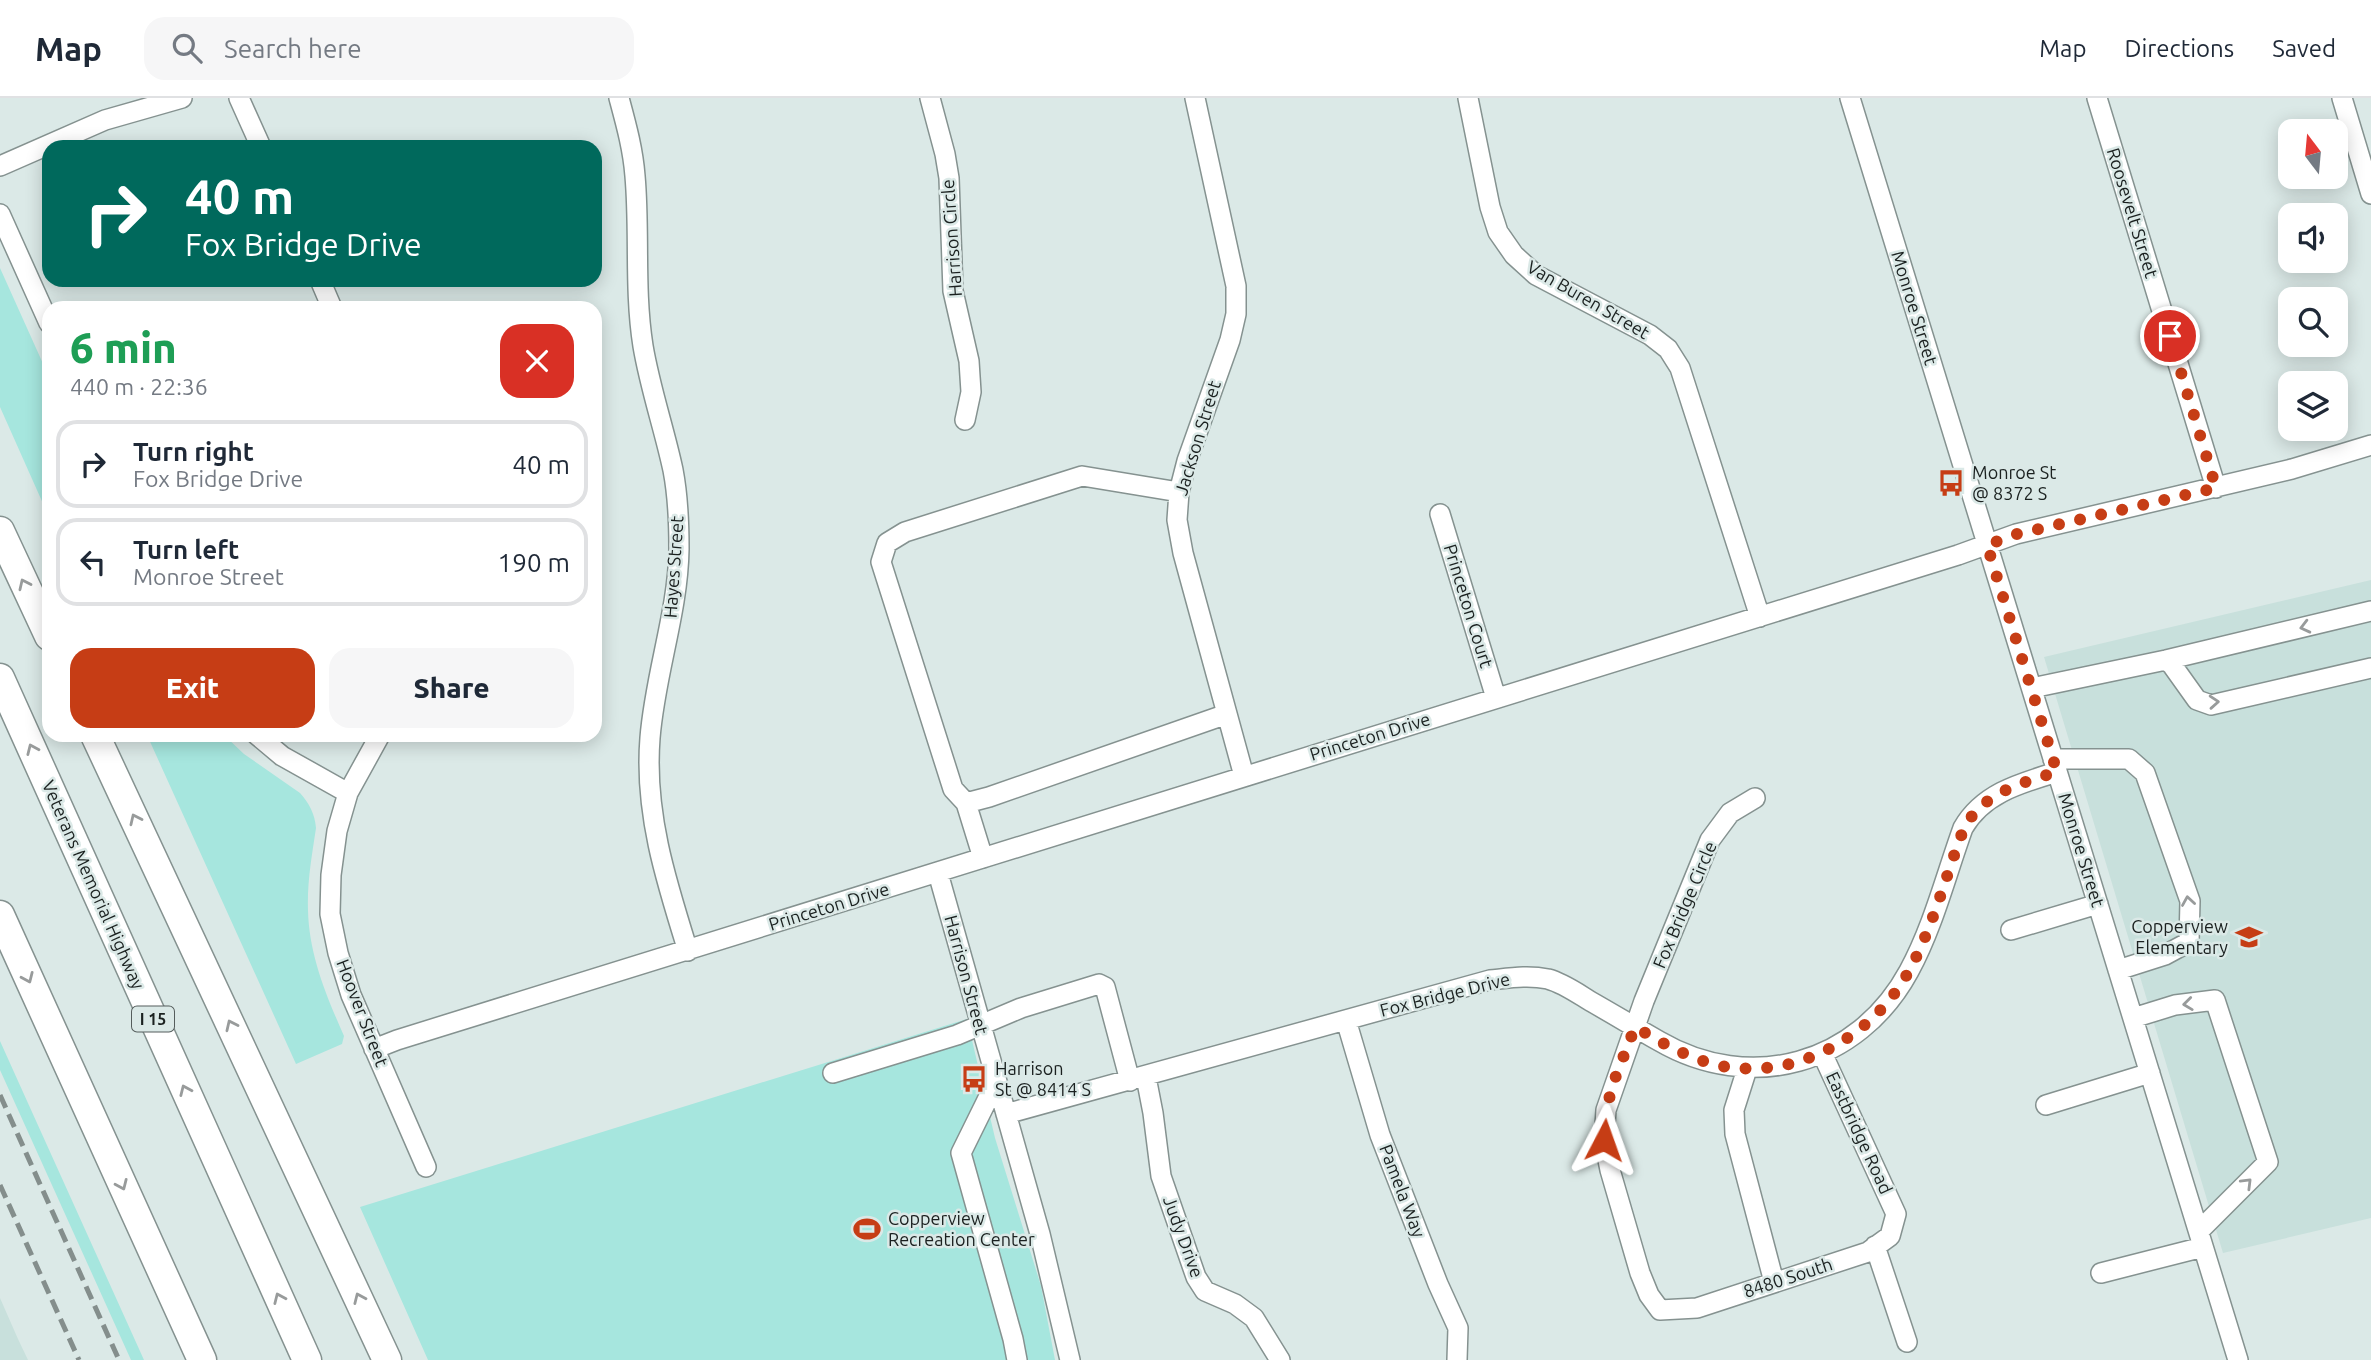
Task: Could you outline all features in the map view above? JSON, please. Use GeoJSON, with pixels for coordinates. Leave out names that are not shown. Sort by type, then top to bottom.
{"type":"FeatureCollection","features":[{"type":"Feature","properties":{"kind":"highway"},"geometry":{"type":"LineString","coordinates":[[0,531],[42,621]]}},
{"type":"Feature","properties":{"kind":"highway","name":"Veterans Memorial Highway"},"geometry":{"type":"LineString","coordinates":[[0,678],[307,1360]]}},
{"type":"Feature","properties":{"kind":"highway"},"geometry":{"type":"LineString","coordinates":[[98,742],[387,1360]]}},
{"type":"Feature","properties":{"kind":"highway"},"geometry":{"type":"LineString","coordinates":[[0,915],[202,1360]]}},
{"type":"Feature","properties":{"kind":"street"},"geometry":{"type":"LineString","coordinates":[[59,140],[105,120],[182,98]]}},
{"type":"Feature","properties":{"kind":"street"},"geometry":{"type":"LineString","coordinates":[[239,98],[258,140]]}},
{"type":"Feature","properties":{"kind":"street","name":"Hayes Street"},"geometry":{"type":"LineString","coordinates":[[619,98],[636,176],[639,311],[643,344],[673,470],[678,508],[676,596],[655,697],[648,775],[652,820],[661,864],[688,951]]}},
{"type":"Feature","properties":{"kind":"street","name":"Harrison Circle"},"geometry":{"type":"LineString","coordinates":[[930,98],[949,178],[953,291],[969,361],[971,391],[965,420]]}},
{"type":"Feature","properties":{"kind":"street","name":"Jackson Street"},"geometry":{"type":"LineString","coordinates":[[1195,98],[1236,286],[1236,314],[1179,492],[1177,520],[1183,554],[1244,776]]}},
{"type":"Feature","properties":{"kind":"street","name":"Van Buren Street"},"geometry":{"type":"LineString","coordinates":[[1468,98],[1490,207],[1499,232],[1514,256],[1536,275],[1650,335],[1668,349],[1681,368],[1760,617]]}},
{"type":"Feature","properties":{"kind":"street","name":"Monroe Street"},"geometry":{"type":"LineString","coordinates":[[1850,98],[2238,1360]]}},
{"type":"Feature","properties":{"kind":"street","name":"Roosevelt Street"},"geometry":{"type":"LineString","coordinates":[[2097,98],[2216,488]]}},
{"type":"Feature","properties":{"kind":"street"},"geometry":{"type":"LineString","coordinates":[[2342,98],[2371,194]]}},
{"type":"Feature","properties":{"kind":"street"},"geometry":{"type":"LineString","coordinates":[[0,166],[42,148]]}},
{"type":"Feature","properties":{"kind":"street"},"geometry":{"type":"LineString","coordinates":[[0,214],[42,307]]}},
{"type":"Feature","properties":{"kind":"street","name":"Princeton Drive"},"geometry":{"type":"LineString","coordinates":[[374,1049],[1760,617],[2017,534],[2292,469],[2371,445]]}},
{"type":"Feature","properties":{"kind":"street"},"geometry":{"type":"LineString","coordinates":[[983,859],[966,803],[953,789],[881,562],[887,543],[905,532],[1082,476],[1179,492]]}},
{"type":"Feature","properties":{"kind":"street","name":"Princeton Court"},"geometry":{"type":"LineString","coordinates":[[1440,514],[1496,698]]}},
{"type":"Feature","properties":{"kind":"street"},"geometry":{"type":"LineString","coordinates":[[2032,688],[2166,660],[2371,611]]}},
{"type":"Feature","properties":{"kind":"street"},"geometry":{"type":"LineString","coordinates":[[2166,660],[2197,700],[2211,705],[2371,668]]}},
{"type":"Feature","properties":{"kind":"street"},"geometry":{"type":"LineString","coordinates":[[966,803],[1227,714]]}},
{"type":"Feature","properties":{"kind":"street"},"geometry":{"type":"LineString","coordinates":[[265,742],[282,756],[348,793]]}},
{"type":"Feature","properties":{"kind":"street","name":"Hoover Street"},"geometry":{"type":"LineString","coordinates":[[376,742],[348,793],[337,831],[331,875],[330,914],[351,995],[426,1167]]}},
{"type":"Feature","properties":{"kind":"street","name":"Fox Bridge Drive"},"geometry":{"type":"LineString","coordinates":[[1006,1114],[1490,981],[1521,976],[1550,979],[1689,1056],[1717,1065],[1747,1069],[1772,1068],[1798,1062],[1848,1039],[1871,1021],[1892,999],[1923,943],[1971,815],[2001,791],[2055,765],[2129,759],[2144,773],[2190,901],[2189,942],[2165,955],[2118,970]]}},
{"type":"Feature","properties":{"kind":"street","name":"Fox Bridge Circle"},"geometry":{"type":"LineString","coordinates":[[1660,1310],[1649,1295],[1640,1273],[1610,1170],[1604,1140],[1606,1110],[1614,1081],[1710,840],[1730,813],[1755,798]]}},
{"type":"Feature","properties":{"kind":"street","name":"Harrison Street"},"geometry":{"type":"LineString","coordinates":[[938,873],[1053,1282],[1070,1360]]}},
{"type":"Feature","properties":{"kind":"street"},"geometry":{"type":"LineString","coordinates":[[2011,930],[2098,904]]}},
{"type":"Feature","properties":{"kind":"street","name":"Judy Drive"},"geometry":{"type":"LineString","coordinates":[[980,1026],[1021,1008],[1103,984],[1153,1113],[1161,1176],[1196,1277],[1205,1292],[1235,1304],[1254,1318],[1280,1360]]}},
{"type":"Feature","properties":{"kind":"street"},"geometry":{"type":"LineString","coordinates":[[2101,1273],[2201,1239],[2268,1162],[2216,1000],[2175,1005],[2133,1018]]}},
{"type":"Feature","properties":{"kind":"street","name":"Pamela Way"},"geometry":{"type":"LineString","coordinates":[[1346,1020],[1380,1135],[1458,1328],[1457,1360]]}},
{"type":"Feature","properties":{"kind":"street"},"geometry":{"type":"LineString","coordinates":[[834,1073],[980,1026]]}},
{"type":"Feature","properties":{"kind":"street","name":"Eastbridge Road"},"geometry":{"type":"LineString","coordinates":[[1822,1053],[1896,1214]]}},
{"type":"Feature","properties":{"kind":"street"},"geometry":{"type":"LineString","coordinates":[[1747,1069],[1734,1110],[1735,1133],[1774,1283]]}},
{"type":"Feature","properties":{"kind":"street"},"geometry":{"type":"LineString","coordinates":[[2046,1105],[2150,1073]]}},
{"type":"Feature","properties":{"kind":"street"},"geometry":{"type":"LineString","coordinates":[[996,1082],[961,1153],[1017,1360]]}},
{"type":"Feature","properties":{"kind":"street","name":"8480 South"},"geometry":{"type":"LineString","coordinates":[[1660,1310],[1697,1308],[1868,1252],[1890,1236],[1896,1214]]}},
{"type":"Feature","properties":{"kind":"street"},"geometry":{"type":"LineString","coordinates":[[1875,1246],[1907,1342]]}},
{"type":"Feature","properties":{"kind":"shaded area"},"geometry":{"type":"Polygon","coordinates":[[[0,268],[42,361],[42,501],[0,407],[0,268]]]}},
{"type":"Feature","properties":{"kind":"shaded area","name":"Copperview Elementary"},"geometry":{"type":"Polygon","coordinates":[[[2371,580],[2371,1218],[2223,1253],[2044,657],[2371,580]]]}},
{"type":"Feature","properties":{"kind":"shaded area"},"geometry":{"type":"Polygon","coordinates":[[[150,742],[231,742],[300,793],[309,805],[316,828],[308,889],[309,927],[320,974],[344,1036],[342,1044],[296,1064],[150,742]]]}},
{"type":"Feature","properties":{"kind":"shaded area"},"geometry":{"type":"Polygon","coordinates":[[[967,1019],[995,1138],[1041,1286],[1055,1360],[428,1360],[360,1207],[967,1019]]]}},
{"type":"Feature","properties":{"kind":"shaded area"},"geometry":{"type":"Polygon","coordinates":[[[0,1041],[144,1360],[131,1360],[0,1070],[0,1041]]]}},
{"type":"Feature","properties":{"kind":"shaded area"},"geometry":{"type":"Polygon","coordinates":[[[0,1298],[18,1339],[28,1360],[0,1360],[0,1298]]]}},
{"type":"Feature","properties":{"kind":"railway"},"geometry":{"type":"LineString","coordinates":[[0,1095],[119,1360]]}},
{"type":"Feature","properties":{"kind":"railway"},"geometry":{"type":"LineString","coordinates":[[0,1185],[79,1360]]}},
{"type":"Feature","properties":{"kind":"place","name":"Monroe St @ 8372 S"},"geometry":{"type":"Point","coordinates":[1951,483]}},
{"type":"Feature","properties":{"kind":"place","name":"Copperview Elementary"},"geometry":{"type":"Point","coordinates":[2249,937]}},
{"type":"Feature","properties":{"kind":"place","name":"Harrison St @ 8414 S"},"geometry":{"type":"Point","coordinates":[974,1079]}},
{"type":"Feature","properties":{"kind":"place","name":"Copperview Recreation Center"},"geometry":{"type":"Point","coordinates":[867,1229]}},
{"type":"Feature","properties":{"kind":"route"},"geometry":{"type":"LineString","coordinates":[[1604,1140],[1606,1110],[1635,1027],[1689,1056],[1717,1065],[1747,1069],[1772,1068],[1822,1053],[1848,1039],[1871,1021],[1892,999],[1923,943],[1971,815],[2001,791],[2057,772],[1987,545],[2017,534],[2216,488],[2170,336]]}}]}
